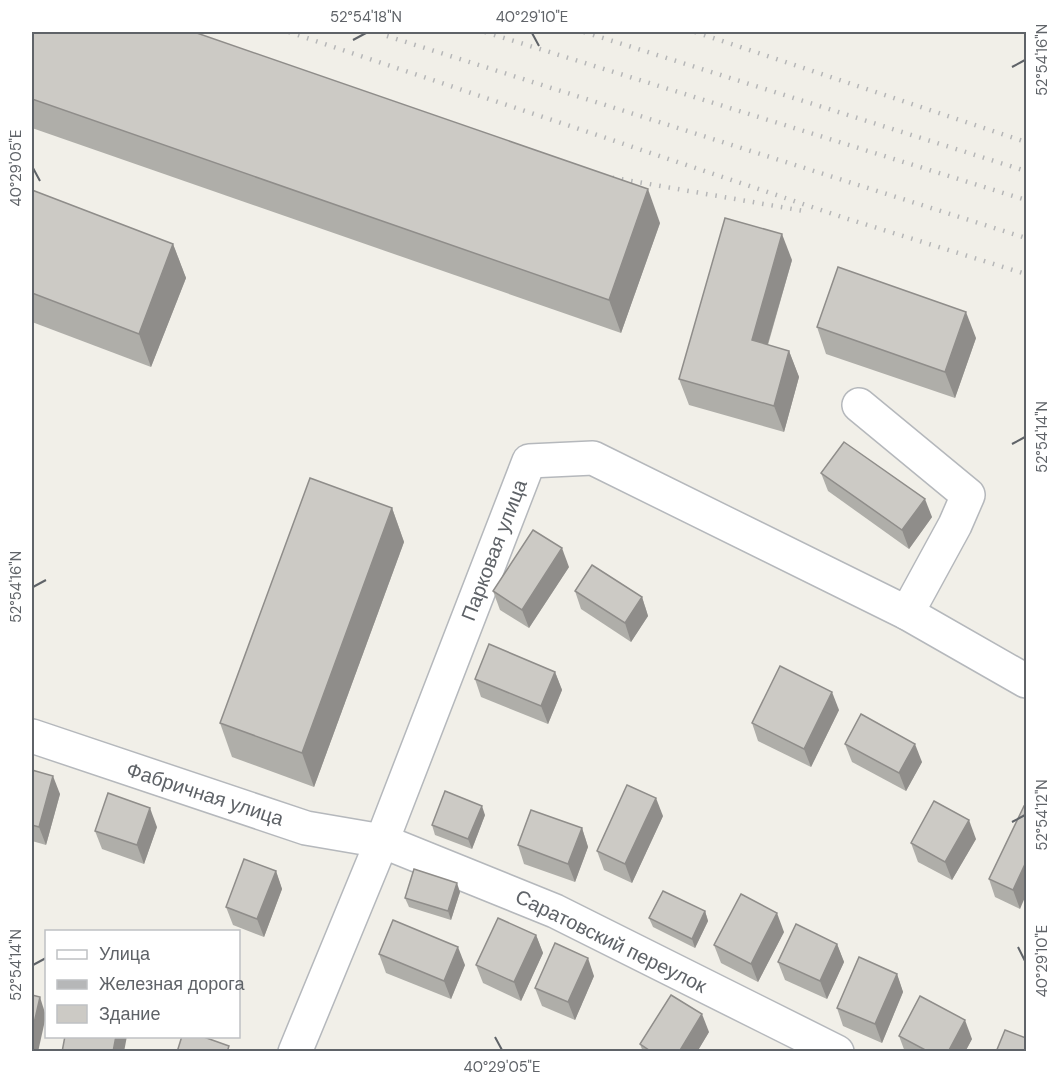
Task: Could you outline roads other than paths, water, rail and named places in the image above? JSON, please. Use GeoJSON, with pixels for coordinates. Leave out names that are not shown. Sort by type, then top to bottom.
{"type":"FeatureCollection","features":[{"type":"Feature","properties":{"kind":"street"},"geometry":{"type":"LineString","coordinates":[[859,405],[968,495],[955,525],[907,613]]}},
{"type":"Feature","properties":{"kind":"street","name":"Парковая улица"},"geometry":{"type":"LineString","coordinates":[[295,1052],[382,841],[529,460],[593,458],[907,613],[1026,681]]}},
{"type":"Feature","properties":{"kind":"street","name":"Фабричная улица"},"geometry":{"type":"LineString","coordinates":[[32,736],[306,828],[382,841]]}},
{"type":"Feature","properties":{"kind":"street","name":"Саратовский переулок"},"geometry":{"type":"LineString","coordinates":[[382,841],[555,911],[837,1052]]}},
{"type":"Feature","properties":{"kind":"railway"},"geometry":{"type":"LineString","coordinates":[[289,32],[845,218],[1026,274]]}},
{"type":"Feature","properties":{"kind":"railway"},"geometry":{"type":"LineString","coordinates":[[485,32],[1026,200]]}},
{"type":"Feature","properties":{"kind":"railway"},"geometry":{"type":"LineString","coordinates":[[584,32],[1026,171]]}},
{"type":"Feature","properties":{"kind":"railway"},"geometry":{"type":"LineString","coordinates":[[695,32],[1026,142]]}},
{"type":"Feature","properties":{"kind":"railway"},"geometry":{"type":"LineString","coordinates":[[387,36],[1026,238]]}},
{"type":"Feature","properties":{"kind":"railway"},"geometry":{"type":"LineString","coordinates":[[603,176],[804,211]]}}]}
